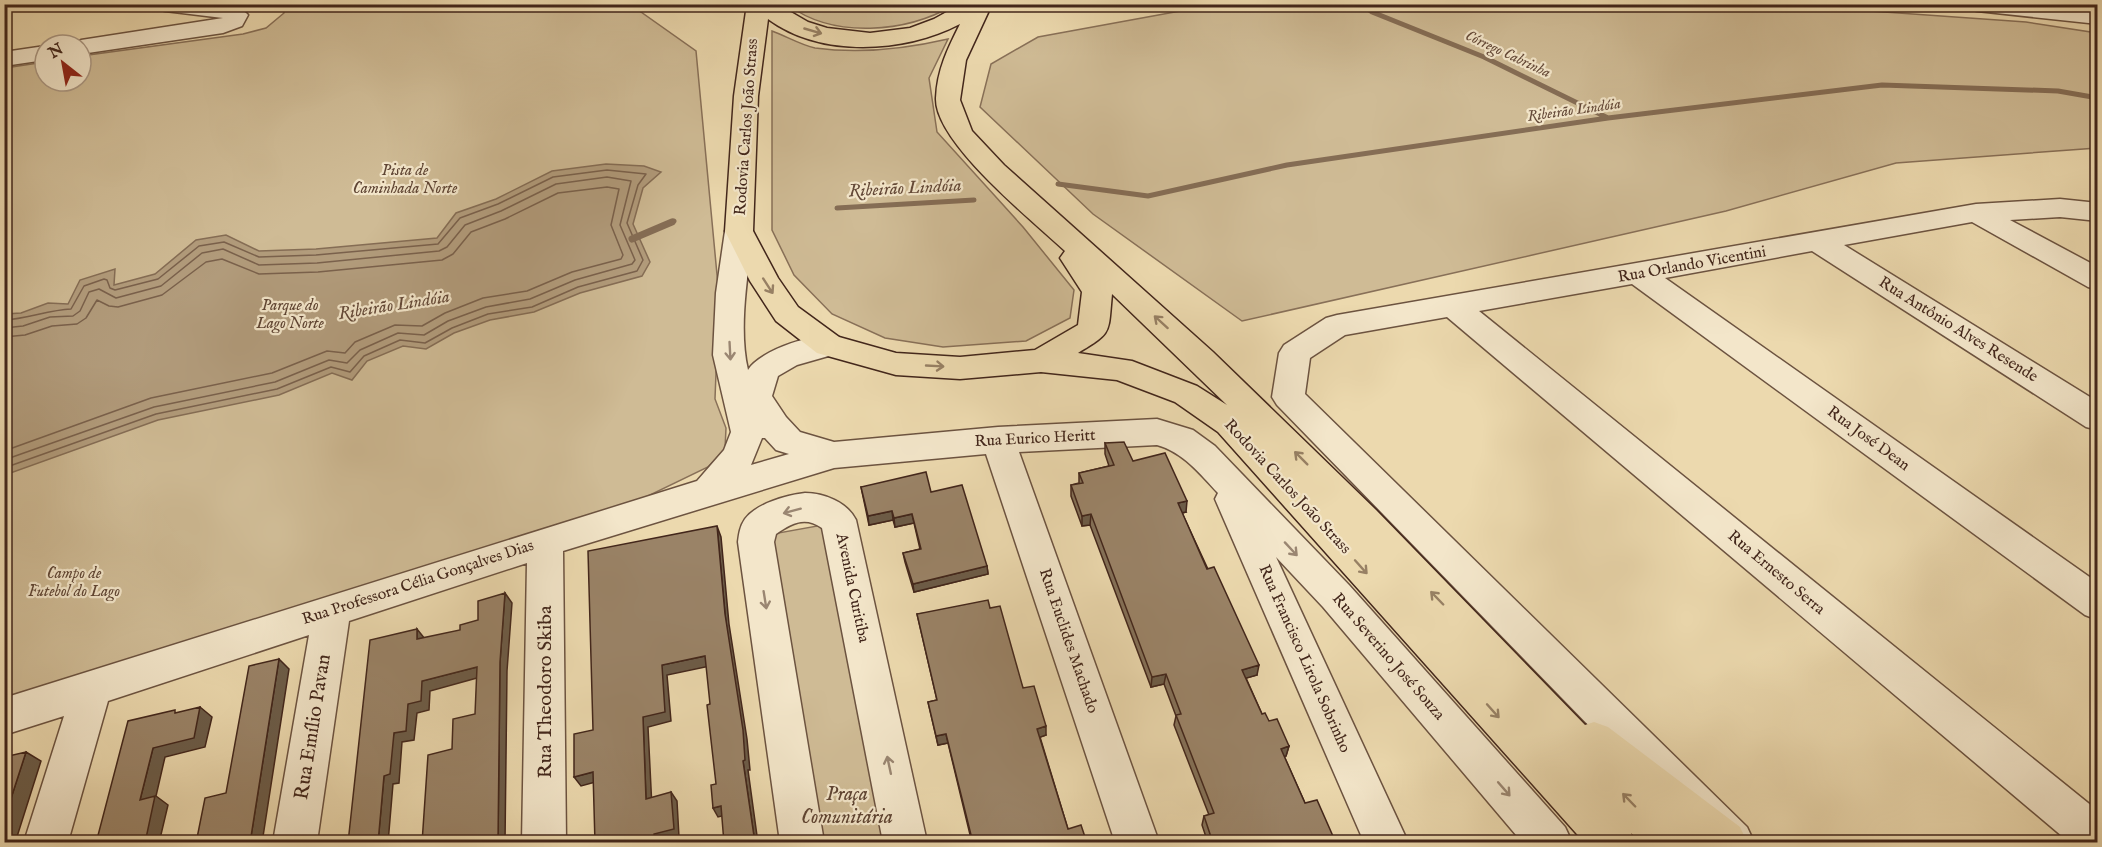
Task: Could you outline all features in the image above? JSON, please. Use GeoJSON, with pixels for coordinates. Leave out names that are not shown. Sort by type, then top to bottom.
{"type":"FeatureCollection","features":[{"type":"Feature","properties":{"kind":"highway"},"geometry":{"type":"LineString","coordinates":[[760,4],[773,14],[808,31],[842,38],[895,37],[935,27],[979,4]]}},
{"type":"Feature","properties":{"kind":"highway","name":"Rodovia Carlos João Strass"},"geometry":{"type":"LineString","coordinates":[[760,4],[746,96],[739,231],[765,280],[788,314],[828,345],[896,364],[960,368],[1041,361],[1121,369],[1186,394],[1230,423],[1613,843]]}},
{"type":"Feature","properties":{"kind":"highway","name":"Rodovia Carlos João Strass"},"geometry":{"type":"LineString","coordinates":[[979,4],[954,60],[948,100],[960,133],[995,171],[1202,360],[1363,520],[1669,843]]}},
{"type":"Feature","properties":{"kind":"highway"},"geometry":{"type":"LineString","coordinates":[[1041,213],[1097,292],[1093,330],[1041,361]]}},
{"type":"Feature","properties":{"kind":"highway"},"geometry":{"type":"LineString","coordinates":[[1469,632],[1589,737],[1725,843]]}},
{"type":"Feature","properties":{"kind":"street"},"geometry":{"type":"LineString","coordinates":[[93,45],[223,26],[234,21],[237,15],[223,10],[165,4]]}},
{"type":"Feature","properties":{"kind":"street"},"geometry":{"type":"LineString","coordinates":[[1984,5],[2097,17]]}},
{"type":"Feature","properties":{"kind":"street"},"geometry":{"type":"LineString","coordinates":[[4,59],[33,55]]}},
{"type":"Feature","properties":{"kind":"street","name":"Rua Orlando Vicentini"},"geometry":{"type":"LineString","coordinates":[[1732,843],[1288,397],[1295,353],[1337,326],[1976,213],[2060,208],[2097,212]]}},
{"type":"Feature","properties":{"kind":"street"},"geometry":{"type":"LineString","coordinates":[[1976,213],[2097,280]]}},
{"type":"Feature","properties":{"kind":"street"},"geometry":{"type":"LineString","coordinates":[[708,493],[738,458],[748,432],[729,355],[731,292],[739,231]]}},
{"type":"Feature","properties":{"kind":"street","name":"Rua Antônio Alves Resende"},"geometry":{"type":"LineString","coordinates":[[1818,242],[2097,418]]}},
{"type":"Feature","properties":{"kind":"street","name":"Rua José Dean"},"geometry":{"type":"LineString","coordinates":[[1639,274],[2097,604]]}},
{"type":"Feature","properties":{"kind":"street","name":"Rua Ernesto Serra"},"geometry":{"type":"LineString","coordinates":[[1454,307],[2097,839]]}},
{"type":"Feature","properties":{"kind":"street"},"geometry":{"type":"LineString","coordinates":[[745,480],[761,453],[764,435],[756,397],[764,370],[786,357],[828,345]]}},
{"type":"Feature","properties":{"kind":"street"},"geometry":{"type":"LineString","coordinates":[[756,397],[774,426],[788,441],[834,455]]}},
{"type":"Feature","properties":{"kind":"street","name":"Rua Eurico Heritt"},"geometry":{"type":"LineString","coordinates":[[834,455],[998,440],[1157,432],[1181,439],[1203,455],[1222,476]]}},
{"type":"Feature","properties":{"kind":"street","name":"Rua Euclides Machado"},"geometry":{"type":"LineString","coordinates":[[998,440],[1137,843]]}},
{"type":"Feature","properties":{"kind":"street","name":"Rua Professora Célia Gonçalves Dias"},"geometry":{"type":"LineString","coordinates":[[4,717],[545,542],[834,455]]}},
{"type":"Feature","properties":{"kind":"street","name":"Rua Severino José Souza"},"geometry":{"type":"LineString","coordinates":[[1222,476],[1336,596],[1550,843]]}},
{"type":"Feature","properties":{"kind":"street","name":"Rua Francisco Lirola Sobrinho"},"geometry":{"type":"LineString","coordinates":[[1222,476],[1386,843]]}},
{"type":"Feature","properties":{"kind":"street","name":"Avenida Curitiba"},"geometry":{"type":"LineString","coordinates":[[802,843],[756,542],[758,528],[773,517],[793,509],[814,507],[838,520],[905,843]]}},
{"type":"Feature","properties":{"kind":"street","name":"Rua Theodoro Skiba"},"geometry":{"type":"LineString","coordinates":[[544,843],[545,542]]}},
{"type":"Feature","properties":{"kind":"street"},"geometry":{"type":"LineString","coordinates":[[1289,626],[1319,602],[1336,596]]}},
{"type":"Feature","properties":{"kind":"street","name":"Rua Emílio Pavan"},"geometry":{"type":"LineString","coordinates":[[295,843],[332,611]]}},
{"type":"Feature","properties":{"kind":"street"},"geometry":{"type":"LineString","coordinates":[[46,843],[92,689]]}},
{"type":"Feature","properties":{"kind":"green space","name":"Parque do Lago Norte"},"geometry":{"type":"Polygon","coordinates":[[[284,4],[631,5],[696,51],[719,296],[715,399],[726,428],[725,449],[708,467],[619,510],[5,707],[5,68],[33,64],[33,93],[93,93],[93,54],[243,34],[266,28],[284,13],[284,4]]]}},
{"type":"Feature","properties":{"kind":"green space"},"geometry":{"type":"Polygon","coordinates":[[[1772,4],[2026,22],[2097,33],[2097,148],[1896,163],[1726,211],[1242,321],[1093,214],[980,107],[991,64],[1038,37],[1213,5],[1772,4]]]}},
{"type":"Feature","properties":{"kind":"green space"},"geometry":{"type":"Polygon","coordinates":[[[788,5],[954,5],[914,22],[870,28],[827,23],[806,16],[788,5]]]}},
{"type":"Feature","properties":{"kind":"green space"},"geometry":{"type":"Polygon","coordinates":[[[772,31],[815,48],[848,51],[899,48],[948,39],[929,78],[937,132],[1023,227],[1074,290],[1070,318],[1026,341],[943,347],[885,338],[832,314],[794,275],[772,230],[772,31]]]}},
{"type":"Feature","properties":{"kind":"green space","name":"Praça Comunitária"},"geometry":{"type":"Polygon","coordinates":[[[828,524],[891,842],[816,842],[767,535],[828,524]]]}},
{"type":"Feature","properties":{"kind":"water"},"geometry":{"type":"Polygon","coordinates":[[[606,164],[644,166],[661,172],[643,188],[633,224],[650,262],[642,276],[580,293],[534,312],[490,320],[454,333],[426,349],[403,346],[367,361],[352,380],[332,373],[279,395],[158,420],[5,475],[5,314],[21,313],[48,303],[68,304],[80,280],[115,269],[114,285],[155,274],[196,240],[226,235],[259,251],[316,249],[437,238],[456,213],[496,199],[552,171],[606,164]]]}},
{"type":"Feature","properties":{"kind":"building"},"geometry":{"type":"Polygon","coordinates":[[[1124,442],[1133,461],[1165,453],[1187,501],[1178,503],[1207,569],[1214,567],[1259,665],[1242,670],[1262,714],[1265,713],[1269,721],[1277,719],[1289,746],[1281,749],[1305,803],[1317,800],[1336,843],[1272,843],[1272,841],[1268,843],[1227,843],[1226,840],[1213,843],[1204,816],[1214,813],[1176,715],[1181,714],[1166,674],[1152,677],[1091,514],[1082,516],[1071,485],[1083,483],[1079,473],[1114,465],[1105,443],[1124,442]]]}},
{"type":"Feature","properties":{"kind":"building"},"geometry":{"type":"Polygon","coordinates":[[[926,472],[931,492],[962,485],[987,566],[913,584],[903,553],[921,549],[912,514],[894,518],[892,511],[868,516],[861,487],[926,472]]]}},
{"type":"Feature","properties":{"kind":"building"},"geometry":{"type":"Polygon","coordinates":[[[717,526],[725,614],[743,730],[745,760],[743,761],[755,843],[724,843],[721,806],[713,808],[711,785],[716,784],[707,705],[710,704],[705,656],[662,665],[665,712],[643,717],[646,799],[671,792],[674,829],[654,834],[654,843],[595,843],[593,772],[574,777],[574,734],[593,730],[588,551],[717,526]]]}},
{"type":"Feature","properties":{"kind":"building"},"geometry":{"type":"Polygon","coordinates":[[[505,593],[500,662],[498,843],[422,843],[428,755],[452,749],[453,719],[475,714],[477,667],[422,681],[421,701],[408,704],[406,731],[394,733],[390,774],[384,776],[378,843],[348,843],[370,640],[417,629],[417,639],[460,630],[460,625],[478,620],[478,601],[505,593]]]}},
{"type":"Feature","properties":{"kind":"building"},"geometry":{"type":"Polygon","coordinates":[[[988,600],[990,608],[1000,606],[1023,688],[1034,686],[1046,726],[1037,729],[1068,829],[1081,825],[1087,843],[973,843],[946,734],[936,736],[928,702],[937,700],[917,614],[988,600]]]}},
{"type":"Feature","properties":{"kind":"building"},"geometry":{"type":"Polygon","coordinates":[[[279,659],[250,843],[215,843],[216,838],[196,843],[205,798],[226,793],[249,666],[279,659]]]}},
{"type":"Feature","properties":{"kind":"building"},"geometry":{"type":"Polygon","coordinates":[[[200,707],[194,738],[153,748],[140,800],[155,796],[145,843],[96,843],[128,721],[175,710],[175,713],[200,707]]]}},
{"type":"Feature","properties":{"kind":"building"},"geometry":{"type":"Polygon","coordinates":[[[26,752],[4,820],[4,757],[26,752]]]}},
{"type":"Feature","properties":{"kind":"waterway","name":"Córrego Cabrinha"},"geometry":{"type":"LineString","coordinates":[[1361,4],[1372,12],[1484,57],[1608,118]]}},
{"type":"Feature","properties":{"kind":"waterway","name":"Ribeirão Lindóia"},"geometry":{"type":"LineString","coordinates":[[1608,118],[1882,85],[2058,91],[2098,98]]}},
{"type":"Feature","properties":{"kind":"waterway","name":"Ribeirão Lindóia"},"geometry":{"type":"LineString","coordinates":[[1058,184],[1148,196],[1287,165],[1608,118]]}},
{"type":"Feature","properties":{"kind":"waterway","name":"Ribeirão Lindóia"},"geometry":{"type":"LineString","coordinates":[[837,208],[974,200]]}},
{"type":"Feature","properties":{"kind":"waterway","name":"Ribeirão Lindóia"},"geometry":{"type":"LineString","coordinates":[[669,223],[674,221]]}},
{"type":"Feature","properties":{"kind":"waterway","name":"Ribeirão Lindóia"},"geometry":{"type":"LineString","coordinates":[[632,239],[672,222]]}},
{"type":"Feature","properties":{"kind":"park label","name":"Pista de Caminhada Norte"},"geometry":{"type":"Point","coordinates":[405,180]}},
{"type":"Feature","properties":{"kind":"park label","name":"Campo de Futebol do Lago"},"geometry":{"type":"Point","coordinates":[74,583]}}]}
